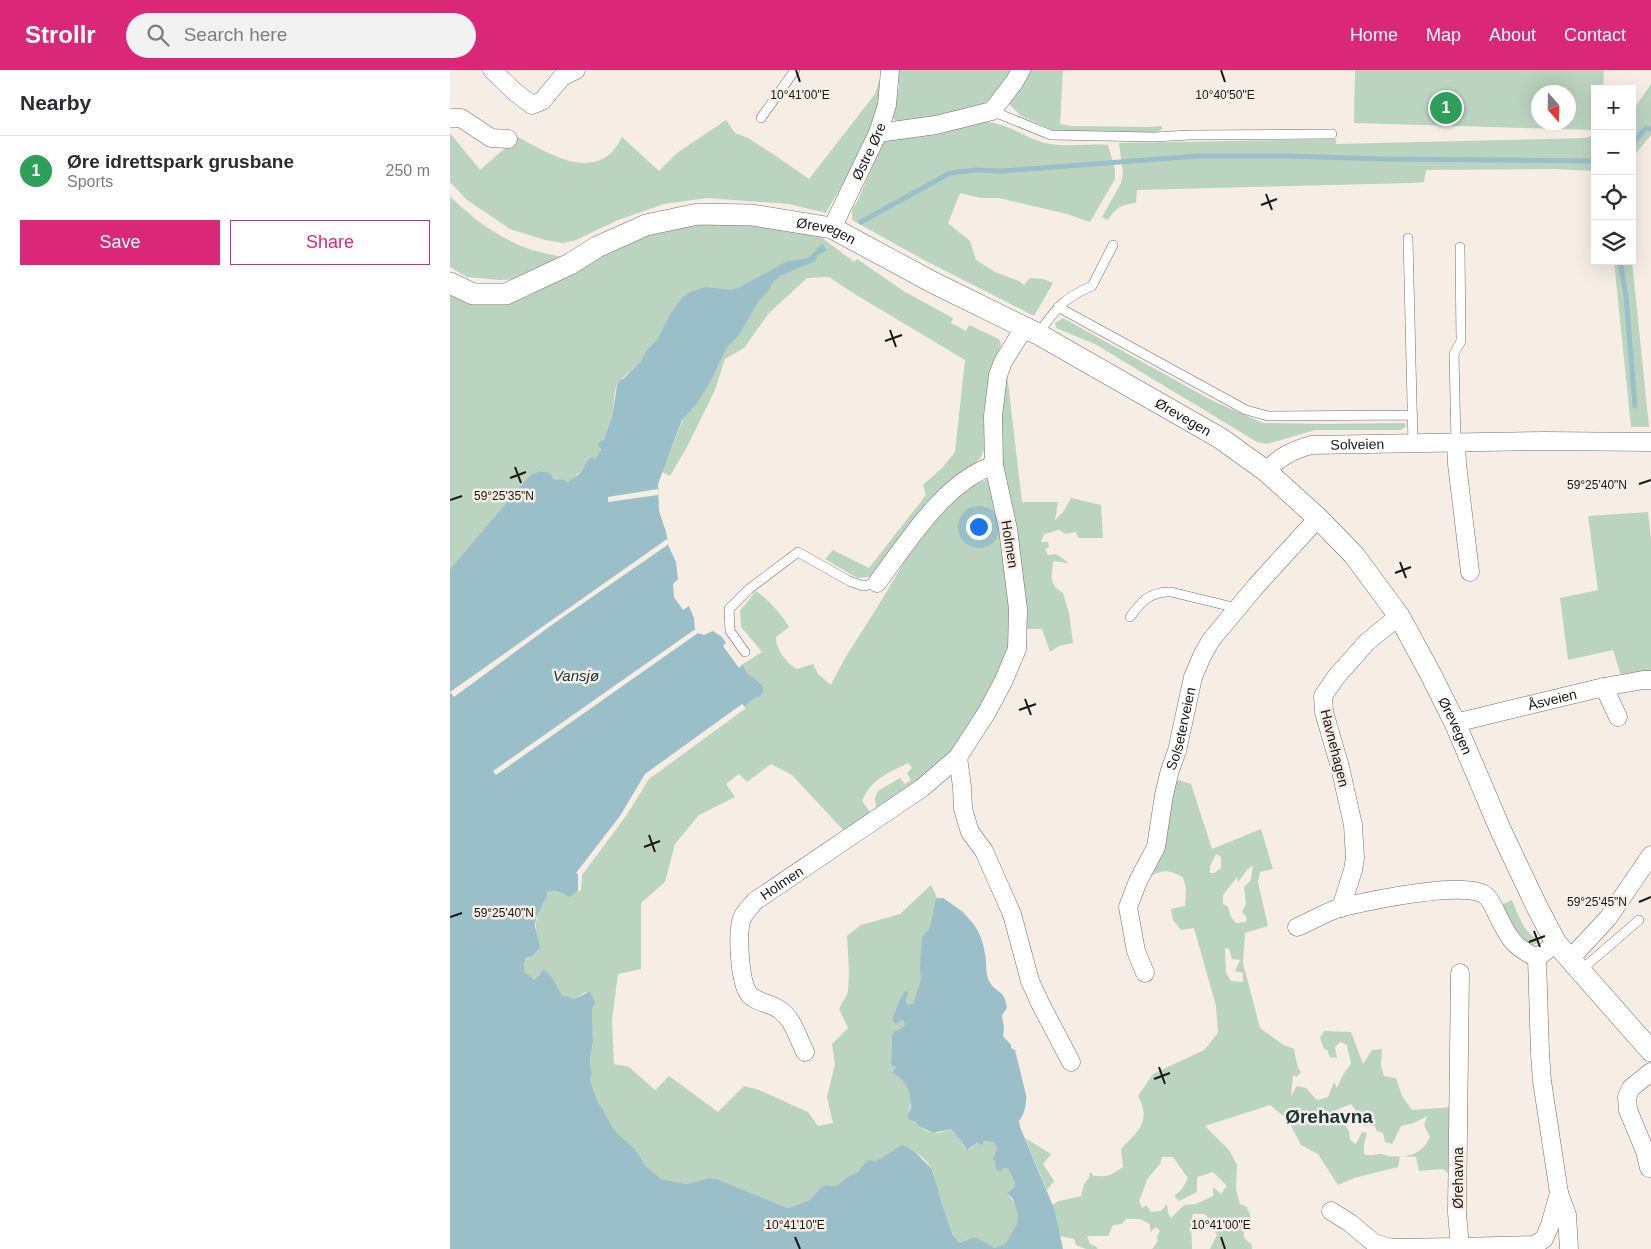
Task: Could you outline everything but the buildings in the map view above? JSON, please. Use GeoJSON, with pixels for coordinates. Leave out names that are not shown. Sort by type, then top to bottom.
{"type":"FeatureCollection","features":[{"type":"Feature","properties":{"kind":"street"},"geometry":{"type":"LineString","coordinates":[[492,70],[532,105],[542,101],[562,77],[576,70]]}},
{"type":"Feature","properties":{"kind":"street","name":"Østre Øre"},"geometry":{"type":"LineString","coordinates":[[832,228],[878,133],[888,105],[890,70]]}},
{"type":"Feature","properties":{"kind":"street"},"geometry":{"type":"LineString","coordinates":[[878,133],[936,124],[992,111],[1021,70]]}},
{"type":"Feature","properties":{"kind":"street"},"geometry":{"type":"LineString","coordinates":[[450,118],[461,118],[491,138],[508,139]]}},
{"type":"Feature","properties":{"kind":"street","name":"Ørevegen"},"geometry":{"type":"LineString","coordinates":[[450,283],[473,294],[506,294],[570,264],[598,247],[646,226],[698,214],[752,215],[832,228],[934,283],[1031,331],[1220,438],[1266,471],[1318,518],[1354,555],[1399,616],[1430,673],[1454,723],[1537,907],[1569,957],[1651,1051]]}},
{"type":"Feature","properties":{"kind":"street","name":"Holmen"},"geometry":{"type":"LineString","coordinates":[[805,1052],[792,1024],[780,1009],[755,999],[747,992],[739,953],[742,917],[755,901],[922,788],[958,757],[987,712],[1003,682],[1017,649],[1018,609],[1008,529],[994,465],[993,416],[998,375],[1003,362],[1031,331]]}},
{"type":"Feature","properties":{"kind":"street","name":"Solveien"},"geometry":{"type":"LineString","coordinates":[[1266,471],[1279,458],[1294,450],[1311,445],[1545,441],[1651,442]]}},
{"type":"Feature","properties":{"kind":"street"},"geometry":{"type":"LineString","coordinates":[[1456,443],[1470,572]]}},
{"type":"Feature","properties":{"kind":"street"},"geometry":{"type":"LineString","coordinates":[[877,583],[937,506],[979,470],[994,465]]}},
{"type":"Feature","properties":{"kind":"street","name":"Solseterveien"},"geometry":{"type":"LineString","coordinates":[[1145,973],[1136,951],[1128,907],[1138,881],[1156,847],[1164,795],[1177,751],[1192,677],[1211,640],[1256,586],[1318,518]]}},
{"type":"Feature","properties":{"kind":"street","name":"Havnehagen"},"geometry":{"type":"LineString","coordinates":[[1341,908],[1353,870],[1353,825],[1340,767],[1324,712],[1323,696],[1336,677],[1367,642],[1399,616]]}},
{"type":"Feature","properties":{"kind":"street","name":"Åsveien"},"geometry":{"type":"LineString","coordinates":[[1454,723],[1604,687],[1651,680]]}},
{"type":"Feature","properties":{"kind":"street"},"geometry":{"type":"LineString","coordinates":[[1604,687],[1618,717]]}},
{"type":"Feature","properties":{"kind":"street"},"geometry":{"type":"LineString","coordinates":[[958,757],[963,809],[970,832],[984,851],[1012,914],[1030,981],[1071,1062]]}},
{"type":"Feature","properties":{"kind":"street"},"geometry":{"type":"LineString","coordinates":[[1297,927],[1341,908],[1409,894],[1460,889],[1478,891],[1487,896],[1508,937],[1521,950],[1537,958],[1569,957],[1608,918],[1651,854]]}},
{"type":"Feature","properties":{"kind":"street"},"geometry":{"type":"LineString","coordinates":[[1537,958],[1540,1054],[1558,1193],[1567,1215],[1568,1249]]}},
{"type":"Feature","properties":{"kind":"street","name":"Ørehavna"},"geometry":{"type":"LineString","coordinates":[[1460,974],[1457,1213],[1460,1247]]}},
{"type":"Feature","properties":{"kind":"street"},"geometry":{"type":"LineString","coordinates":[[1649,1168],[1645,1151],[1628,1110],[1627,1097],[1632,1088],[1651,1072]]}},
{"type":"Feature","properties":{"kind":"street"},"geometry":{"type":"LineString","coordinates":[[1331,1211],[1374,1243],[1391,1248],[1534,1245],[1544,1239],[1550,1225],[1558,1193]]}},
{"type":"Feature","properties":{"kind":"lane"},"geometry":{"type":"LineString","coordinates":[[761,118],[795,70]]}},
{"type":"Feature","properties":{"kind":"lane"},"geometry":{"type":"LineString","coordinates":[[992,111],[1051,135],[1154,137],[1190,132],[1332,134]]}},
{"type":"Feature","properties":{"kind":"lane"},"geometry":{"type":"LineString","coordinates":[[1408,238],[1413,444]]}},
{"type":"Feature","properties":{"kind":"lane"},"geometry":{"type":"LineString","coordinates":[[1031,331],[1074,294],[1092,286],[1113,245]]}},
{"type":"Feature","properties":{"kind":"lane"},"geometry":{"type":"LineString","coordinates":[[1456,443],[1454,354],[1461,341],[1460,247]]}},
{"type":"Feature","properties":{"kind":"lane"},"geometry":{"type":"LineString","coordinates":[[1058,307],[1246,410],[1268,416],[1412,416]]}},
{"type":"Feature","properties":{"kind":"lane"},"geometry":{"type":"LineString","coordinates":[[745,652],[730,631],[729,609],[750,589],[798,552],[849,581],[863,586],[877,583]]}},
{"type":"Feature","properties":{"kind":"lane"},"geometry":{"type":"LineString","coordinates":[[1130,618],[1139,604],[1146,598],[1161,592],[1170,592],[1237,608]]}},
{"type":"Feature","properties":{"kind":"lane"},"geometry":{"type":"LineString","coordinates":[[1569,957],[1639,920]]}},
{"type":"Feature","properties":{"kind":"green space"},"geometry":{"type":"Polygon","coordinates":[[[897,70],[1013,70],[996,95],[974,110],[897,123],[893,118],[899,86],[897,70]]]}},
{"type":"Feature","properties":{"kind":"green space"},"geometry":{"type":"Polygon","coordinates":[[[1028,70],[1063,70],[1060,124],[1071,126],[1162,126],[1162,129],[1154,134],[1055,131],[1021,116],[1010,105],[1010,98],[1028,70]]]}},
{"type":"Feature","properties":{"kind":"green space"},"geometry":{"type":"Polygon","coordinates":[[[1355,70],[1604,70],[1603,85],[1591,85],[1591,130],[1576,129],[1576,85],[1531,85],[1531,128],[1354,123],[1355,70]]]}},
{"type":"Feature","properties":{"kind":"green space"},"geometry":{"type":"Polygon","coordinates":[[[879,81],[880,94],[871,129],[826,213],[789,204],[707,198],[664,204],[618,220],[576,240],[563,243],[545,240],[510,229],[467,200],[450,182],[450,133],[480,170],[518,137],[559,158],[588,163],[601,160],[612,152],[622,137],[659,171],[677,153],[726,120],[735,133],[748,138],[809,179],[875,94],[879,81]]]}},
{"type":"Feature","properties":{"kind":"green space"},"geometry":{"type":"Polygon","coordinates":[[[1651,84],[1651,135],[1636,153],[1636,130],[1636,106],[1651,84]]]}},
{"type":"Feature","properties":{"kind":"green space"},"geometry":{"type":"Polygon","coordinates":[[[984,122],[1008,127],[1045,143],[1108,145],[1115,169],[1115,179],[1090,222],[1067,214],[999,198],[981,198],[960,193],[948,223],[970,241],[976,260],[995,272],[1019,281],[1024,285],[1030,278],[1043,279],[1053,283],[1034,316],[924,260],[852,220],[852,210],[883,141],[984,122]]]}},
{"type":"Feature","properties":{"kind":"green space"},"geometry":{"type":"Polygon","coordinates":[[[1591,136],[1591,171],[1553,169],[1426,170],[1424,182],[1412,183],[1137,190],[1136,203],[1119,207],[1108,220],[1102,217],[1121,183],[1123,173],[1119,143],[1336,139],[1336,144],[1586,138],[1591,136]]]}},
{"type":"Feature","properties":{"kind":"green space"},"geometry":{"type":"Polygon","coordinates":[[[450,196],[478,221],[510,241],[532,250],[563,257],[517,279],[500,280],[467,277],[450,267],[450,196]]]}},
{"type":"Feature","properties":{"kind":"green space"},"geometry":{"type":"Polygon","coordinates":[[[739,222],[821,237],[854,262],[857,259],[905,292],[953,318],[951,323],[966,331],[969,325],[999,339],[1001,344],[990,382],[986,445],[981,457],[879,569],[869,577],[857,578],[825,559],[833,550],[869,568],[926,495],[923,485],[942,468],[955,452],[965,360],[829,277],[807,278],[769,313],[744,348],[725,359],[715,390],[687,447],[670,476],[662,472],[684,417],[644,357],[617,385],[613,412],[601,445],[600,455],[597,459],[568,484],[541,471],[530,475],[450,569],[450,293],[484,305],[514,302],[531,295],[604,252],[656,232],[700,223],[739,222]]]}},
{"type":"Feature","properties":{"kind":"green space"},"geometry":{"type":"Polygon","coordinates":[[[1614,265],[1632,265],[1649,427],[1631,427],[1614,265]]]}},
{"type":"Feature","properties":{"kind":"green space"},"geometry":{"type":"Polygon","coordinates":[[[1063,318],[1213,401],[1263,423],[1405,423],[1406,427],[1400,430],[1315,430],[1267,444],[1257,442],[1095,344],[1056,328],[1055,323],[1063,318]]]}},
{"type":"Feature","properties":{"kind":"green space"},"geometry":{"type":"Polygon","coordinates":[[[1007,374],[1022,502],[1058,502],[1055,520],[1064,511],[1071,498],[1101,505],[1103,538],[1078,538],[1076,532],[1066,534],[1059,530],[1044,534],[1041,542],[1048,542],[1049,547],[1045,549],[1048,555],[1056,554],[1069,563],[1053,561],[1052,580],[1058,590],[1063,593],[1069,613],[1073,643],[1059,646],[1050,652],[1042,629],[1026,629],[997,448],[1007,374]]]}},
{"type":"Feature","properties":{"kind":"green space"},"geometry":{"type":"Polygon","coordinates":[[[989,479],[1000,509],[1013,638],[984,707],[948,759],[882,810],[876,806],[875,798],[878,791],[900,778],[905,784],[911,780],[907,773],[912,768],[908,763],[875,782],[862,801],[871,813],[844,831],[792,775],[771,764],[747,782],[739,774],[726,784],[735,797],[699,815],[675,844],[665,882],[641,903],[641,969],[618,974],[612,1020],[614,1064],[629,1067],[655,1090],[669,1076],[718,1112],[744,1086],[759,1090],[808,1112],[818,1126],[833,1123],[827,1097],[835,1064],[832,1044],[848,1028],[839,1009],[848,992],[847,936],[861,925],[900,914],[931,885],[937,898],[943,898],[965,913],[909,1025],[892,1033],[891,1065],[896,1067],[892,1074],[898,1076],[907,1085],[911,1097],[908,1116],[927,1131],[937,1133],[951,1129],[965,1148],[970,1149],[981,1142],[994,1142],[997,1149],[996,1161],[1002,1171],[1004,1168],[1009,1169],[1015,1182],[1008,1195],[1018,1212],[1015,1230],[1005,1244],[996,1248],[975,1238],[957,1240],[945,1213],[935,1182],[934,1172],[929,1164],[908,1147],[883,1157],[875,1163],[872,1160],[839,1184],[835,1186],[826,1185],[820,1188],[810,1200],[788,1208],[717,1179],[709,1178],[687,1184],[661,1179],[645,1165],[632,1146],[613,1128],[598,1103],[590,1080],[592,1074],[590,1061],[593,1042],[592,1010],[594,1007],[586,992],[574,999],[562,995],[556,986],[540,973],[533,979],[524,972],[525,961],[538,951],[536,922],[546,895],[553,890],[565,895],[578,891],[582,884],[582,875],[626,816],[649,779],[745,709],[745,705],[754,698],[759,697],[743,664],[762,652],[741,627],[740,610],[756,591],[774,607],[789,627],[776,637],[777,646],[786,660],[797,669],[813,664],[818,674],[831,685],[847,655],[911,550],[937,515],[970,488],[989,479]]]}},
{"type":"Feature","properties":{"kind":"green space"},"geometry":{"type":"Polygon","coordinates":[[[1648,512],[1651,540],[1651,676],[1622,679],[1613,650],[1568,660],[1560,598],[1598,590],[1588,516],[1648,512]]]}},
{"type":"Feature","properties":{"kind":"green space"},"geometry":{"type":"Polygon","coordinates":[[[1173,778],[1191,784],[1212,849],[1261,829],[1273,869],[1260,872],[1258,882],[1268,926],[1245,933],[1243,963],[1260,1028],[1282,1044],[1294,1049],[1298,1068],[1301,1072],[1297,1077],[1293,1075],[1291,1096],[1297,1086],[1306,1088],[1317,1100],[1328,1097],[1334,1082],[1337,1088],[1344,1073],[1351,1064],[1347,1045],[1340,1042],[1335,1047],[1337,1058],[1330,1057],[1327,1050],[1324,1049],[1320,1038],[1324,1031],[1351,1032],[1363,1064],[1372,1050],[1382,1049],[1381,1066],[1384,1076],[1396,1078],[1402,1096],[1412,1110],[1452,1107],[1450,1175],[1443,1169],[1419,1171],[1416,1157],[1403,1156],[1413,1154],[1427,1143],[1430,1137],[1424,1125],[1427,1116],[1414,1123],[1401,1126],[1392,1144],[1385,1142],[1383,1133],[1377,1131],[1374,1125],[1364,1126],[1363,1119],[1351,1104],[1334,1111],[1336,1124],[1345,1125],[1349,1131],[1350,1140],[1356,1144],[1362,1132],[1367,1133],[1364,1154],[1400,1156],[1398,1167],[1354,1178],[1338,1185],[1318,1154],[1301,1145],[1288,1120],[1270,1105],[1205,1126],[1229,1150],[1237,1165],[1236,1189],[1240,1204],[1247,1207],[1251,1218],[1244,1226],[1244,1238],[1252,1245],[1252,1249],[1210,1249],[1217,1235],[1214,1231],[1215,1223],[1204,1214],[1193,1214],[1191,1221],[1192,1249],[1152,1249],[1158,1241],[1157,1236],[1160,1231],[1156,1227],[1150,1232],[1150,1224],[1140,1219],[1126,1219],[1122,1224],[1113,1225],[1108,1236],[1087,1236],[1090,1244],[1098,1249],[1086,1249],[1076,1245],[1074,1239],[1059,1236],[1052,1205],[1059,1201],[1081,1196],[1090,1172],[1094,1176],[1106,1176],[1123,1167],[1121,1149],[1138,1131],[1143,1119],[1144,1113],[1138,1096],[1153,1074],[1204,1050],[1218,1033],[1216,1006],[1194,928],[1181,930],[1173,920],[1171,909],[1185,906],[1186,888],[1183,877],[1166,871],[1150,876],[1173,778]],[[1216,854],[1210,866],[1210,873],[1214,873],[1221,868],[1221,857],[1216,854]],[[1253,865],[1238,882],[1237,877],[1223,895],[1223,904],[1228,907],[1231,917],[1236,923],[1246,922],[1247,918],[1242,912],[1246,904],[1244,887],[1251,880],[1253,865]],[[1225,948],[1226,973],[1231,981],[1243,982],[1243,973],[1235,971],[1240,960],[1232,959],[1229,949],[1225,948]],[[1162,1157],[1160,1164],[1148,1178],[1139,1201],[1142,1208],[1146,1205],[1151,1212],[1161,1211],[1167,1204],[1168,1213],[1171,1218],[1184,1205],[1196,1204],[1213,1196],[1213,1187],[1221,1194],[1227,1186],[1213,1172],[1197,1177],[1197,1192],[1179,1201],[1174,1196],[1182,1189],[1188,1178],[1173,1157],[1162,1157]]]}},
{"type":"Feature","properties":{"kind":"green space"},"geometry":{"type":"Polygon","coordinates":[[[1512,900],[1522,923],[1530,934],[1540,940],[1538,943],[1533,945],[1517,934],[1501,905],[1512,900]]]}},
{"type":"Feature","properties":{"kind":"green space"},"geometry":{"type":"Polygon","coordinates":[[[1025,1138],[1051,1154],[1043,1164],[1054,1181],[1047,1190],[1025,1138]]]}},
{"type":"Feature","properties":{"kind":"water","name":"Vansjø"},"geometry":{"type":"Polygon","coordinates":[[[822,244],[827,250],[818,255],[815,261],[780,276],[773,282],[769,290],[758,302],[739,335],[727,347],[709,384],[697,403],[682,420],[658,484],[659,511],[669,547],[676,562],[678,579],[673,584],[674,597],[683,610],[689,606],[694,618],[695,632],[704,635],[713,631],[722,637],[726,643],[723,646],[739,668],[743,664],[747,673],[762,685],[763,692],[759,697],[754,698],[746,705],[746,708],[649,779],[626,816],[582,875],[581,891],[577,891],[570,897],[555,891],[547,893],[536,918],[535,926],[540,948],[533,956],[526,958],[524,972],[534,979],[544,970],[551,976],[562,995],[574,999],[589,992],[592,995],[595,1003],[592,1010],[593,1042],[590,1061],[592,1074],[590,1080],[598,1103],[613,1128],[632,1146],[645,1165],[661,1179],[687,1184],[709,1178],[717,1179],[788,1208],[810,1200],[820,1188],[826,1185],[835,1186],[839,1184],[847,1177],[858,1172],[867,1161],[872,1160],[875,1162],[902,1145],[916,1153],[932,1169],[953,1235],[958,1241],[977,1238],[995,1248],[1006,1243],[1017,1224],[1018,1215],[1013,1199],[1007,1193],[1014,1187],[1015,1182],[1008,1169],[1004,1168],[1001,1172],[997,1170],[996,1162],[993,1159],[997,1149],[994,1142],[984,1141],[982,1145],[977,1143],[967,1150],[951,1129],[933,1133],[919,1126],[915,1121],[910,1120],[907,1117],[911,1107],[906,1085],[904,1081],[891,1073],[896,1067],[891,1065],[892,1033],[905,1024],[903,1019],[894,1023],[893,1018],[900,999],[907,990],[907,1005],[913,1004],[921,981],[922,937],[930,928],[936,899],[943,898],[959,909],[976,928],[983,944],[989,981],[1006,1002],[1007,1008],[1002,1015],[1003,1036],[1011,1045],[1011,1048],[1015,1050],[1026,1095],[1025,1109],[1019,1121],[1020,1127],[1054,1208],[1063,1249],[450,1249],[450,569],[530,475],[540,471],[549,473],[555,479],[564,480],[568,483],[580,473],[589,459],[592,457],[595,460],[601,450],[598,444],[604,440],[612,417],[617,386],[620,380],[641,361],[647,350],[657,340],[672,311],[683,297],[690,292],[706,287],[730,290],[738,288],[786,262],[808,258],[822,244]]]}},
{"type":"Feature","properties":{"kind":"pier"},"geometry":{"type":"Polygon","coordinates":[[[658,489],[658,495],[608,502],[608,497],[658,489]]]}},
{"type":"Feature","properties":{"kind":"pier"},"geometry":{"type":"Polygon","coordinates":[[[667,539],[669,544],[553,624],[454,697],[450,692],[667,539]]]}},
{"type":"Feature","properties":{"kind":"pier"},"geometry":{"type":"Polygon","coordinates":[[[694,630],[698,633],[496,775],[493,771],[694,630]]]}},
{"type":"Feature","properties":{"kind":"pier"},"geometry":{"type":"Polygon","coordinates":[[[742,704],[746,708],[649,779],[626,816],[582,875],[581,891],[578,891],[578,874],[576,873],[620,816],[645,774],[742,704]]]}},
{"type":"Feature","properties":{"kind":"waterway"},"geometry":{"type":"LineString","coordinates":[[1636,139],[1646,128],[1651,129]]}},
{"type":"Feature","properties":{"kind":"waterway"},"geometry":{"type":"LineString","coordinates":[[861,222],[950,173],[976,170],[1003,171],[1198,156],[1591,161]]}},
{"type":"Feature","properties":{"kind":"waterway"},"geometry":{"type":"LineString","coordinates":[[1621,265],[1626,296],[1635,406]]}},
{"type":"Feature","properties":{"kind":"place","name":"Øre idrettspark grusbane"},"geometry":{"type":"Point","coordinates":[1446,108]}},
{"type":"Feature","properties":{"kind":"district","name":"Ørehavna"},"geometry":{"type":"Point","coordinates":[1329,1116]}}]}
